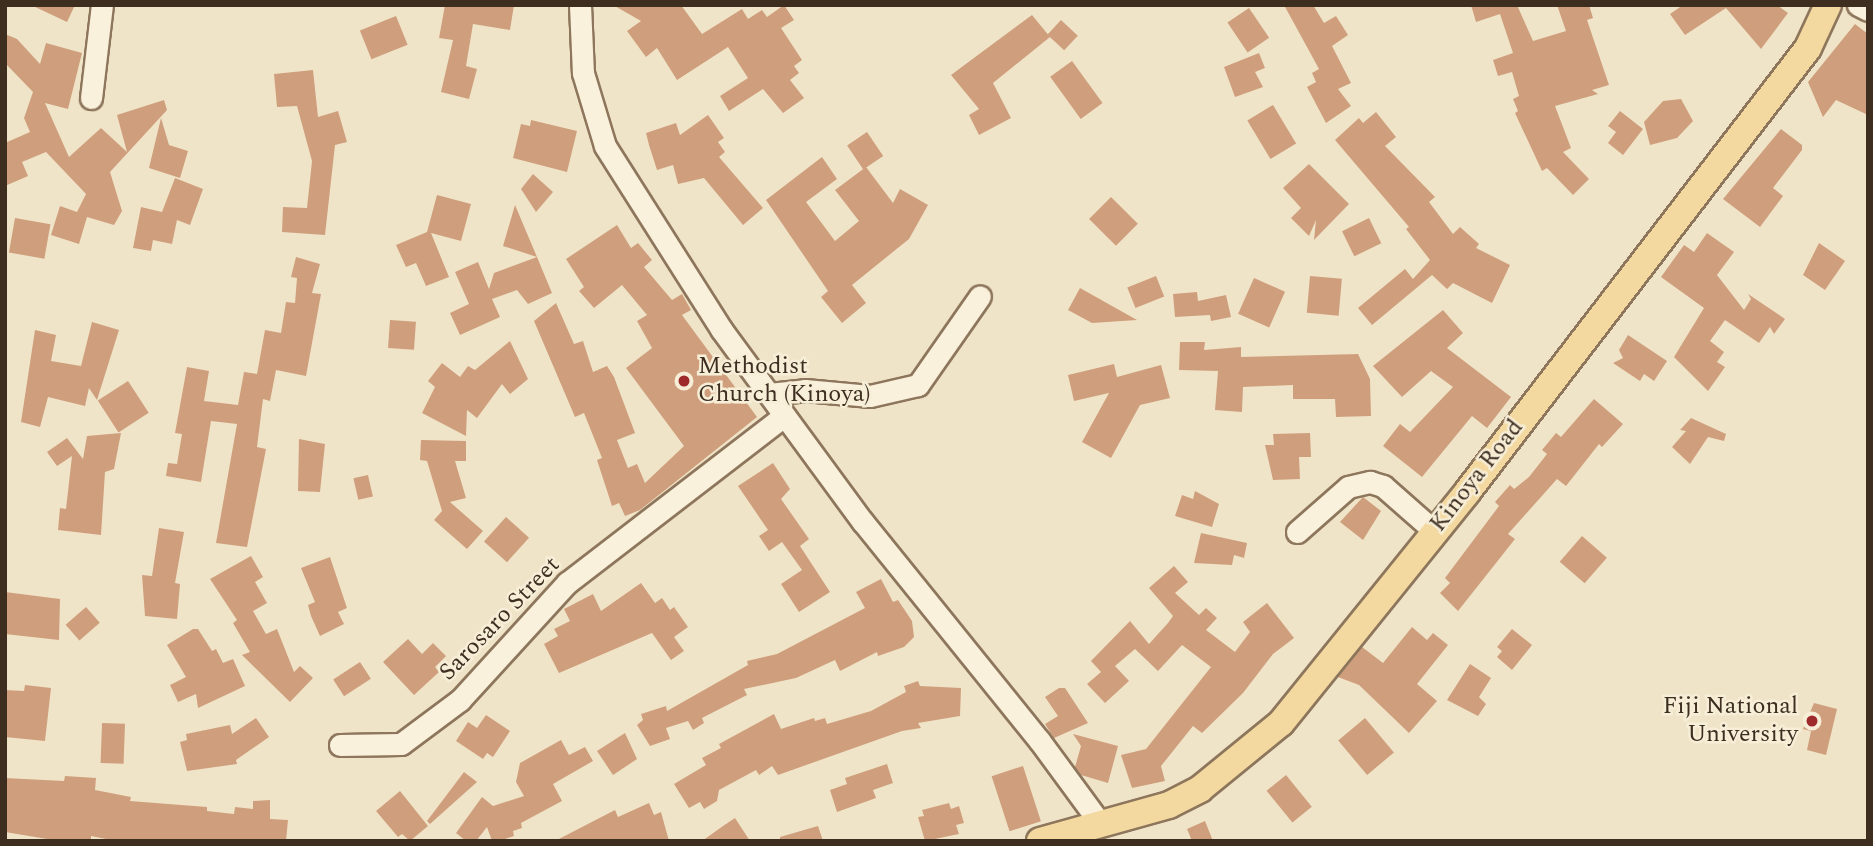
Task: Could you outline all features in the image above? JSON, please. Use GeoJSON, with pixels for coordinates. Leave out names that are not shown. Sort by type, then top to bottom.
{"type":"FeatureCollection","features":[{"type":"Feature","properties":{"kind":"main road","name":"Kinoya Road"},"geometry":{"type":"LineString","coordinates":[[1040,841],[1169,805],[1200,789],[1281,723],[1434,531],[1808,48],[1828,5]]}},
{"type":"Feature","properties":{"kind":"street"},"geometry":{"type":"LineString","coordinates":[[91,98],[102,5]]}},
{"type":"Feature","properties":{"kind":"street"},"geometry":{"type":"LineString","coordinates":[[580,5],[583,73],[605,146],[721,329],[784,416],[1100,824]]}},
{"type":"Feature","properties":{"kind":"street"},"geometry":{"type":"LineString","coordinates":[[1858,5],[1868,10]]}},
{"type":"Feature","properties":{"kind":"street"},"geometry":{"type":"LineString","coordinates":[[769,394],[805,390],[870,396],[918,385],[980,296]]}},
{"type":"Feature","properties":{"kind":"street","name":"Sarosaro Street"},"geometry":{"type":"LineString","coordinates":[[340,745],[401,744],[451,707],[567,583],[784,416]]}},
{"type":"Feature","properties":{"kind":"street"},"geometry":{"type":"LineString","coordinates":[[1297,532],[1348,487],[1370,482],[1383,486],[1434,531]]}},
{"type":"Feature","properties":{"kind":"building"},"geometry":{"type":"Polygon","coordinates":[[[31,5],[75,5],[67,22],[31,5]]]}},
{"type":"Feature","properties":{"kind":"building"},"geometry":{"type":"Polygon","coordinates":[[[445,5],[514,5],[510,30],[473,24],[466,66],[477,69],[469,99],[441,92],[453,40],[439,38],[445,5]]]}},
{"type":"Feature","properties":{"kind":"building"},"geometry":{"type":"Polygon","coordinates":[[[613,5],[681,5],[702,34],[742,9],[748,19],[762,10],[767,17],[784,5],[794,20],[781,28],[802,60],[794,66],[799,73],[790,80],[804,98],[783,113],[763,89],[729,111],[720,96],[748,78],[728,47],[677,80],[657,48],[646,57],[627,31],[641,21],[613,5]]]}},
{"type":"Feature","properties":{"kind":"building"},"geometry":{"type":"Polygon","coordinates":[[[1284,5],[1313,5],[1324,23],[1336,16],[1348,35],[1332,46],[1351,83],[1338,89],[1351,106],[1326,123],[1307,87],[1316,82],[1312,73],[1319,69],[1284,5]]]}},
{"type":"Feature","properties":{"kind":"building"},"geometry":{"type":"Polygon","coordinates":[[[1471,5],[1517,5],[1533,41],[1566,31],[1557,5],[1589,5],[1593,18],[1587,20],[1609,85],[1592,90],[1598,94],[1555,106],[1571,148],[1563,152],[1589,179],[1573,195],[1547,168],[1542,171],[1515,113],[1518,111],[1513,99],[1519,96],[1512,72],[1498,76],[1493,60],[1513,53],[1500,14],[1476,22],[1471,5]]]}},
{"type":"Feature","properties":{"kind":"building"},"geometry":{"type":"Polygon","coordinates":[[[1683,5],[1777,5],[1788,13],[1761,49],[1726,8],[1685,35],[1670,14],[1683,5]]]}},
{"type":"Feature","properties":{"kind":"building"},"geometry":{"type":"Polygon","coordinates":[[[1249,8],[1269,38],[1248,52],[1227,23],[1249,8]]]}},
{"type":"Feature","properties":{"kind":"building"},"geometry":{"type":"Polygon","coordinates":[[[1032,15],[1050,37],[993,83],[1011,118],[979,135],[969,115],[979,109],[951,75],[1032,15]]]}},
{"type":"Feature","properties":{"kind":"building"},"geometry":{"type":"Polygon","coordinates":[[[396,16],[408,45],[371,59],[360,31],[396,16]]]}},
{"type":"Feature","properties":{"kind":"building"},"geometry":{"type":"Polygon","coordinates":[[[1061,20],[1078,36],[1064,50],[1047,35],[1061,20]]]}},
{"type":"Feature","properties":{"kind":"building"},"geometry":{"type":"Polygon","coordinates":[[[1855,24],[1868,34],[1868,115],[1836,100],[1823,117],[1808,82],[1855,24]]]}},
{"type":"Feature","properties":{"kind":"building"},"geometry":{"type":"Polygon","coordinates":[[[5,34],[17,39],[40,64],[46,43],[82,53],[68,109],[45,103],[69,157],[101,128],[127,152],[117,115],[164,100],[167,110],[110,172],[122,211],[114,225],[87,217],[79,244],[51,235],[60,206],[77,212],[86,194],[46,152],[22,162],[28,176],[5,186],[5,143],[30,132],[24,118],[33,92],[5,63],[5,34]]]}},
{"type":"Feature","properties":{"kind":"building"},"geometry":{"type":"Polygon","coordinates":[[[1259,53],[1265,68],[1255,72],[1263,87],[1235,97],[1224,67],[1259,53]]]}},
{"type":"Feature","properties":{"kind":"building"},"geometry":{"type":"Polygon","coordinates":[[[1072,61],[1103,103],[1081,119],[1050,77],[1072,61]]]}},
{"type":"Feature","properties":{"kind":"building"},"geometry":{"type":"Polygon","coordinates":[[[313,70],[318,117],[338,111],[347,142],[335,145],[325,235],[282,232],[283,207],[307,208],[312,161],[297,106],[277,107],[274,74],[313,70]]]}},
{"type":"Feature","properties":{"kind":"building"},"geometry":{"type":"Polygon","coordinates":[[[1681,99],[1693,121],[1677,138],[1650,145],[1644,122],[1663,101],[1681,99]]]}},
{"type":"Feature","properties":{"kind":"building"},"geometry":{"type":"Polygon","coordinates":[[[1273,105],[1296,144],[1270,159],[1247,120],[1273,105]]]}},
{"type":"Feature","properties":{"kind":"building"},"geometry":{"type":"Polygon","coordinates":[[[1620,111],[1643,129],[1623,155],[1608,143],[1616,132],[1608,126],[1620,111]]]}},
{"type":"Feature","properties":{"kind":"building"},"geometry":{"type":"Polygon","coordinates":[[[1376,112],[1396,137],[1385,146],[1435,197],[1429,202],[1453,234],[1460,227],[1479,244],[1476,248],[1510,265],[1492,303],[1453,283],[1447,289],[1432,275],[1372,325],[1358,308],[1405,269],[1413,279],[1430,260],[1406,229],[1409,227],[1335,140],[1359,118],[1363,123],[1376,112]]]}},
{"type":"Feature","properties":{"kind":"building"},"geometry":{"type":"Polygon","coordinates":[[[708,115],[724,138],[718,142],[725,152],[719,157],[763,208],[743,225],[704,178],[678,184],[673,165],[657,170],[649,145],[646,133],[676,123],[680,135],[708,115]]]}},
{"type":"Feature","properties":{"kind":"building"},"geometry":{"type":"Polygon","coordinates":[[[161,118],[169,145],[188,151],[180,178],[149,168],[161,118]]]}},
{"type":"Feature","properties":{"kind":"building"},"geometry":{"type":"Polygon","coordinates":[[[531,120],[577,131],[567,172],[513,158],[521,124],[530,126],[531,120]]]}},
{"type":"Feature","properties":{"kind":"building"},"geometry":{"type":"Polygon","coordinates":[[[1781,129],[1802,145],[1802,150],[1773,188],[1783,196],[1760,227],[1723,199],[1781,129]]]}},
{"type":"Feature","properties":{"kind":"building"},"geometry":{"type":"Polygon","coordinates":[[[867,132],[883,156],[863,169],[847,145],[867,132]]]}},
{"type":"Feature","properties":{"kind":"building"},"geometry":{"type":"Polygon","coordinates":[[[822,157],[837,179],[806,202],[835,241],[859,221],[835,190],[866,167],[893,203],[900,189],[928,205],[909,239],[852,285],[866,303],[842,323],[821,297],[828,291],[766,200],[822,157]]]}},
{"type":"Feature","properties":{"kind":"building"},"geometry":{"type":"Polygon","coordinates":[[[1309,164],[1349,204],[1314,240],[1316,220],[1309,236],[1291,218],[1301,208],[1283,188],[1309,164]]]}},
{"type":"Feature","properties":{"kind":"building"},"geometry":{"type":"Polygon","coordinates":[[[533,174],[553,192],[536,212],[521,189],[533,174]]]}},
{"type":"Feature","properties":{"kind":"building"},"geometry":{"type":"Polygon","coordinates":[[[175,178],[203,189],[190,225],[177,220],[172,244],[153,240],[151,251],[133,248],[141,207],[162,212],[175,178]]]}},
{"type":"Feature","properties":{"kind":"building"},"geometry":{"type":"Polygon","coordinates":[[[437,195],[471,204],[461,241],[431,233],[449,277],[426,286],[416,263],[406,267],[396,245],[427,232],[437,195]]]}},
{"type":"Feature","properties":{"kind":"building"},"geometry":{"type":"Polygon","coordinates":[[[1111,197],[1138,224],[1116,246],[1089,219],[1111,197]]]}},
{"type":"Feature","properties":{"kind":"building"},"geometry":{"type":"Polygon","coordinates":[[[515,205],[537,257],[503,246],[515,205]]]}},
{"type":"Feature","properties":{"kind":"building"},"geometry":{"type":"Polygon","coordinates":[[[15,218],[50,224],[44,259],[9,252],[15,218]]]}},
{"type":"Feature","properties":{"kind":"building"},"geometry":{"type":"Polygon","coordinates":[[[1369,218],[1381,243],[1354,256],[1342,231],[1369,218]]]}},
{"type":"Feature","properties":{"kind":"building"},"geometry":{"type":"Polygon","coordinates":[[[617,225],[631,248],[638,243],[652,260],[644,267],[672,300],[682,294],[691,310],[682,315],[757,417],[640,510],[625,516],[619,503],[612,506],[597,460],[602,458],[584,413],[575,417],[534,321],[556,303],[574,344],[583,341],[593,372],[607,366],[614,377],[635,433],[617,440],[628,468],[637,464],[645,483],[684,446],[626,368],[652,348],[637,321],[647,315],[622,285],[594,308],[579,291],[584,287],[566,259],[617,225]]]}},
{"type":"Feature","properties":{"kind":"building"},"geometry":{"type":"Polygon","coordinates":[[[1707,233],[1734,252],[1717,275],[1744,310],[1751,299],[1748,294],[1785,319],[1774,334],[1770,327],[1759,343],[1725,320],[1710,341],[1724,352],[1717,362],[1725,367],[1708,391],[1674,357],[1704,308],[1661,277],[1684,245],[1694,252],[1707,233]]]}},
{"type":"Feature","properties":{"kind":"building"},"geometry":{"type":"Polygon","coordinates":[[[1819,243],[1845,261],[1825,290],[1803,275],[1819,243]]]}},
{"type":"Feature","properties":{"kind":"building"},"geometry":{"type":"Polygon","coordinates":[[[296,257],[320,264],[312,293],[321,294],[306,376],[276,370],[270,401],[263,399],[257,447],[266,449],[247,547],[216,543],[237,424],[211,421],[201,482],[166,476],[168,463],[177,464],[182,434],[175,433],[187,367],[209,371],[204,401],[238,405],[244,372],[257,374],[265,330],[281,333],[286,302],[295,303],[297,278],[291,277],[296,257]]]}},
{"type":"Feature","properties":{"kind":"building"},"geometry":{"type":"Polygon","coordinates":[[[537,257],[552,293],[528,304],[517,290],[492,299],[500,317],[460,335],[450,313],[469,304],[455,272],[478,262],[489,289],[494,273],[537,257]]]}},
{"type":"Feature","properties":{"kind":"building"},"geometry":{"type":"Polygon","coordinates":[[[1156,276],[1164,296],[1135,308],[1127,288],[1156,276]]]}},
{"type":"Feature","properties":{"kind":"building"},"geometry":{"type":"Polygon","coordinates":[[[1310,276],[1342,279],[1339,316],[1307,313],[1310,276]]]}},
{"type":"Feature","properties":{"kind":"building"},"geometry":{"type":"Polygon","coordinates":[[[1254,278],[1285,292],[1269,327],[1238,314],[1254,278]]]}},
{"type":"Feature","properties":{"kind":"building"},"geometry":{"type":"Polygon","coordinates":[[[1080,288],[1137,320],[1092,323],[1068,310],[1080,288]]]}},
{"type":"Feature","properties":{"kind":"building"},"geometry":{"type":"Polygon","coordinates":[[[1197,292],[1198,301],[1226,295],[1231,317],[1211,321],[1210,315],[1175,317],[1173,294],[1197,292]]]}},
{"type":"Feature","properties":{"kind":"building"},"geometry":{"type":"Polygon","coordinates":[[[1443,310],[1463,333],[1447,348],[1511,397],[1487,428],[1472,416],[1422,477],[1383,446],[1400,424],[1410,432],[1453,387],[1431,371],[1402,397],[1373,366],[1443,310]]]}},
{"type":"Feature","properties":{"kind":"building"},"geometry":{"type":"Polygon","coordinates":[[[390,320],[416,322],[414,350],[388,348],[390,320]]]}},
{"type":"Feature","properties":{"kind":"building"},"geometry":{"type":"Polygon","coordinates":[[[92,322],[119,330],[97,400],[89,388],[85,406],[48,397],[40,427],[21,422],[35,330],[56,335],[51,361],[81,366],[92,322]]]}},
{"type":"Feature","properties":{"kind":"building"},"geometry":{"type":"Polygon","coordinates":[[[1628,335],[1667,361],[1654,381],[1644,374],[1640,381],[1613,363],[1623,358],[1619,350],[1628,335]]]}},
{"type":"Feature","properties":{"kind":"building"},"geometry":{"type":"Polygon","coordinates":[[[510,341],[528,379],[510,394],[502,384],[477,418],[467,410],[466,436],[422,413],[435,387],[428,381],[442,363],[460,377],[468,366],[475,370],[510,341]]]}},
{"type":"Feature","properties":{"kind":"building"},"geometry":{"type":"Polygon","coordinates":[[[1180,342],[1205,342],[1204,350],[1241,347],[1241,357],[1358,354],[1370,379],[1371,416],[1336,417],[1335,399],[1293,399],[1293,385],[1243,387],[1242,412],[1215,410],[1218,371],[1179,370],[1180,342]]]}},
{"type":"Feature","properties":{"kind":"building"},"geometry":{"type":"Polygon","coordinates":[[[1114,364],[1117,377],[1161,365],[1170,398],[1140,405],[1111,458],[1082,442],[1109,393],[1074,401],[1068,375],[1114,364]]]}},
{"type":"Feature","properties":{"kind":"building"},"geometry":{"type":"Polygon","coordinates":[[[128,381],[149,413],[119,432],[98,401],[128,381]]]}},
{"type":"Feature","properties":{"kind":"building"},"geometry":{"type":"Polygon","coordinates":[[[1594,399],[1623,424],[1602,447],[1599,444],[1566,486],[1557,479],[1508,534],[1515,539],[1458,611],[1440,593],[1450,583],[1445,578],[1499,506],[1495,502],[1510,485],[1514,489],[1529,477],[1547,454],[1542,450],[1556,433],[1561,437],[1594,399]]]}},
{"type":"Feature","properties":{"kind":"building"},"geometry":{"type":"Polygon","coordinates":[[[1691,418],[1726,434],[1724,441],[1708,437],[1690,464],[1672,447],[1686,431],[1680,430],[1691,418]]]}},
{"type":"Feature","properties":{"kind":"building"},"geometry":{"type":"Polygon","coordinates":[[[121,433],[114,469],[105,472],[101,535],[58,530],[60,508],[66,509],[72,456],[57,466],[47,452],[67,438],[83,459],[87,436],[121,433]]]}},
{"type":"Feature","properties":{"kind":"building"},"geometry":{"type":"Polygon","coordinates":[[[1310,433],[1311,457],[1299,457],[1300,479],[1273,480],[1265,445],[1274,445],[1273,434],[1310,433]]]}},
{"type":"Feature","properties":{"kind":"building"},"geometry":{"type":"Polygon","coordinates":[[[299,439],[325,444],[320,492],[298,491],[299,439]]]}},
{"type":"Feature","properties":{"kind":"building"},"geometry":{"type":"Polygon","coordinates":[[[421,440],[466,441],[466,461],[455,461],[466,498],[450,502],[483,531],[467,549],[434,520],[442,511],[427,461],[420,460],[421,440]]]}},
{"type":"Feature","properties":{"kind":"building"},"geometry":{"type":"Polygon","coordinates":[[[773,463],[790,489],[781,499],[809,539],[800,546],[830,592],[799,612],[781,584],[802,570],[782,542],[769,551],[759,536],[768,530],[738,486],[773,463]]]}},
{"type":"Feature","properties":{"kind":"building"},"geometry":{"type":"Polygon","coordinates":[[[368,475],[373,496],[358,500],[353,478],[368,475]]]}},
{"type":"Feature","properties":{"kind":"building"},"geometry":{"type":"Polygon","coordinates":[[[1195,491],[1219,504],[1212,527],[1175,516],[1182,495],[1193,499],[1195,491]]]}},
{"type":"Feature","properties":{"kind":"building"},"geometry":{"type":"Polygon","coordinates":[[[1363,497],[1381,511],[1363,540],[1340,522],[1363,497]]]}},
{"type":"Feature","properties":{"kind":"building"},"geometry":{"type":"Polygon","coordinates":[[[506,517],[529,538],[507,562],[484,542],[506,517]]]}},
{"type":"Feature","properties":{"kind":"building"},"geometry":{"type":"Polygon","coordinates":[[[159,528],[184,532],[175,583],[180,584],[177,619],[145,616],[142,575],[152,576],[159,528]]]}},
{"type":"Feature","properties":{"kind":"building"},"geometry":{"type":"Polygon","coordinates":[[[1201,533],[1247,543],[1244,558],[1234,555],[1232,565],[1194,563],[1201,533]]]}},
{"type":"Feature","properties":{"kind":"building"},"geometry":{"type":"Polygon","coordinates":[[[1582,536],[1607,558],[1585,583],[1560,562],[1582,536]]]}},
{"type":"Feature","properties":{"kind":"building"},"geometry":{"type":"Polygon","coordinates":[[[251,556],[263,577],[255,582],[267,603],[253,611],[266,634],[277,629],[294,672],[300,666],[313,678],[290,702],[242,655],[250,652],[233,623],[237,620],[210,579],[251,556]]]}},
{"type":"Feature","properties":{"kind":"building"},"geometry":{"type":"Polygon","coordinates":[[[330,557],[347,608],[338,612],[344,624],[320,636],[308,605],[315,602],[301,568],[330,557]]]}},
{"type":"Feature","properties":{"kind":"building"},"geometry":{"type":"Polygon","coordinates":[[[1174,566],[1188,582],[1175,593],[1199,615],[1206,608],[1217,618],[1206,630],[1235,652],[1250,632],[1243,622],[1267,603],[1294,638],[1273,654],[1243,693],[1202,733],[1193,726],[1161,766],[1165,781],[1132,788],[1121,755],[1146,749],[1211,667],[1182,645],[1158,671],[1135,649],[1115,666],[1129,681],[1105,703],[1087,684],[1101,672],[1091,661],[1130,621],[1149,644],[1168,623],[1173,616],[1149,588],[1174,566]]]}},
{"type":"Feature","properties":{"kind":"building"},"geometry":{"type":"Polygon","coordinates":[[[881,579],[893,602],[898,600],[912,621],[914,637],[904,647],[878,656],[877,652],[840,671],[835,660],[796,678],[744,689],[747,695],[702,718],[704,723],[693,730],[688,721],[666,728],[670,739],[650,746],[637,725],[643,720],[641,714],[666,706],[667,711],[748,665],[747,661],[777,654],[865,608],[856,592],[881,579]]]}},
{"type":"Feature","properties":{"kind":"building"},"geometry":{"type":"Polygon","coordinates":[[[641,583],[655,603],[662,598],[670,610],[674,607],[688,627],[674,637],[684,651],[671,660],[652,633],[559,673],[544,644],[558,636],[554,629],[570,621],[564,609],[593,594],[601,611],[641,583]]]}},
{"type":"Feature","properties":{"kind":"building"},"geometry":{"type":"Polygon","coordinates":[[[5,592],[60,599],[59,640],[5,634],[5,592]]]}},
{"type":"Feature","properties":{"kind":"building"},"geometry":{"type":"Polygon","coordinates":[[[86,607],[100,623],[79,641],[66,625],[86,607]]]}},
{"type":"Feature","properties":{"kind":"building"},"geometry":{"type":"Polygon","coordinates":[[[1412,627],[1427,640],[1433,633],[1448,645],[1417,684],[1437,701],[1409,733],[1359,685],[1338,677],[1362,647],[1383,663],[1412,627]]]}},
{"type":"Feature","properties":{"kind":"building"},"geometry":{"type":"Polygon","coordinates":[[[193,629],[198,629],[212,651],[216,649],[223,663],[233,659],[245,686],[198,708],[196,694],[178,702],[170,685],[186,677],[167,645],[193,629]]]}},
{"type":"Feature","properties":{"kind":"building"},"geometry":{"type":"Polygon","coordinates":[[[1512,629],[1532,645],[1512,670],[1497,657],[1502,651],[1497,647],[1512,629]]]}},
{"type":"Feature","properties":{"kind":"building"},"geometry":{"type":"Polygon","coordinates":[[[408,639],[422,654],[433,643],[446,656],[435,667],[439,672],[414,695],[383,662],[408,639]]]}},
{"type":"Feature","properties":{"kind":"building"},"geometry":{"type":"Polygon","coordinates":[[[360,662],[371,679],[344,696],[333,679],[360,662]]]}},
{"type":"Feature","properties":{"kind":"building"},"geometry":{"type":"Polygon","coordinates":[[[1470,664],[1491,678],[1479,697],[1486,704],[1478,716],[1447,700],[1470,664]]]}},
{"type":"Feature","properties":{"kind":"building"},"geometry":{"type":"Polygon","coordinates":[[[918,681],[920,686],[961,688],[960,716],[918,723],[921,728],[902,731],[778,775],[772,766],[759,775],[756,770],[719,790],[717,801],[704,809],[700,802],[689,808],[674,784],[706,765],[702,758],[721,748],[719,744],[774,714],[781,729],[814,718],[815,721],[825,718],[827,724],[871,711],[906,692],[904,686],[918,681]]]}},
{"type":"Feature","properties":{"kind":"building"},"geometry":{"type":"Polygon","coordinates":[[[25,685],[51,688],[45,741],[5,737],[5,690],[24,691],[25,685]]]}},
{"type":"Feature","properties":{"kind":"building"},"geometry":{"type":"Polygon","coordinates":[[[1059,688],[1065,688],[1088,723],[1054,738],[1045,724],[1058,716],[1045,697],[1059,688]]]}},
{"type":"Feature","properties":{"kind":"building"},"geometry":{"type":"Polygon","coordinates":[[[1814,703],[1837,709],[1826,755],[1807,750],[1811,731],[1803,729],[1814,703]]]}},
{"type":"Feature","properties":{"kind":"building"},"geometry":{"type":"Polygon","coordinates":[[[486,715],[510,731],[493,757],[487,753],[483,759],[456,741],[468,722],[477,728],[486,715]]]}},
{"type":"Feature","properties":{"kind":"building"},"geometry":{"type":"Polygon","coordinates":[[[256,718],[269,737],[236,760],[237,764],[187,771],[180,742],[187,740],[186,734],[230,725],[232,734],[256,718]]]}},
{"type":"Feature","properties":{"kind":"building"},"geometry":{"type":"Polygon","coordinates":[[[1365,718],[1394,752],[1367,775],[1338,740],[1365,718]]]}},
{"type":"Feature","properties":{"kind":"building"},"geometry":{"type":"Polygon","coordinates":[[[102,723],[125,724],[124,764],[101,763],[102,723]]]}},
{"type":"Feature","properties":{"kind":"building"},"geometry":{"type":"Polygon","coordinates":[[[625,733],[637,759],[613,775],[597,751],[625,733]]]}},
{"type":"Feature","properties":{"kind":"building"},"geometry":{"type":"Polygon","coordinates":[[[1073,734],[1118,746],[1108,783],[1081,775],[1075,767],[1081,746],[1073,734]]]}},
{"type":"Feature","properties":{"kind":"building"},"geometry":{"type":"Polygon","coordinates":[[[561,740],[569,755],[585,747],[593,761],[553,784],[562,801],[521,823],[522,828],[513,831],[514,836],[499,841],[492,841],[487,827],[476,841],[466,841],[456,833],[482,797],[493,806],[524,796],[516,782],[520,763],[561,740]]]}},
{"type":"Feature","properties":{"kind":"building"},"geometry":{"type":"Polygon","coordinates":[[[887,764],[893,783],[873,790],[876,798],[837,812],[830,790],[847,784],[845,778],[887,764]]]}},
{"type":"Feature","properties":{"kind":"building"},"geometry":{"type":"Polygon","coordinates":[[[1023,766],[1041,821],[1010,831],[992,776],[1023,766]]]}},
{"type":"Feature","properties":{"kind":"building"},"geometry":{"type":"Polygon","coordinates":[[[464,772],[477,782],[430,824],[427,821],[464,772]]]}},
{"type":"Feature","properties":{"kind":"building"},"geometry":{"type":"Polygon","coordinates":[[[1286,775],[1312,807],[1292,823],[1267,791],[1286,775]]]}},
{"type":"Feature","properties":{"kind":"building"},"geometry":{"type":"Polygon","coordinates":[[[65,776],[96,778],[95,790],[131,797],[130,801],[207,807],[207,811],[234,814],[235,807],[253,809],[253,801],[270,800],[270,819],[288,820],[286,841],[116,841],[91,836],[91,841],[59,841],[5,832],[5,778],[64,781],[65,776]]]}},
{"type":"Feature","properties":{"kind":"building"},"geometry":{"type":"Polygon","coordinates":[[[400,791],[428,826],[410,841],[402,834],[398,837],[376,811],[400,791]]]}},
{"type":"Feature","properties":{"kind":"building"},"geometry":{"type":"Polygon","coordinates":[[[649,803],[654,815],[661,812],[669,841],[555,841],[615,810],[618,817],[649,803]]]}},
{"type":"Feature","properties":{"kind":"building"},"geometry":{"type":"Polygon","coordinates":[[[949,803],[951,809],[959,806],[964,823],[956,825],[959,834],[925,841],[918,817],[924,816],[922,810],[949,803]]]}},
{"type":"Feature","properties":{"kind":"building"},"geometry":{"type":"Polygon","coordinates":[[[735,818],[750,841],[702,841],[723,826],[735,818]]]}},
{"type":"Feature","properties":{"kind":"building"},"geometry":{"type":"Polygon","coordinates":[[[1205,821],[1213,841],[1192,841],[1187,829],[1205,821]]]}},
{"type":"Feature","properties":{"kind":"building"},"geometry":{"type":"Polygon","coordinates":[[[818,826],[823,841],[780,841],[780,837],[818,826]]]}},
{"type":"Feature","properties":{"kind":"place","name":"Methodist Church (Kinoya)"},"geometry":{"type":"Point","coordinates":[684,381]}},
{"type":"Feature","properties":{"kind":"place","name":"Fiji National University"},"geometry":{"type":"Point","coordinates":[1812,721]}}]}
